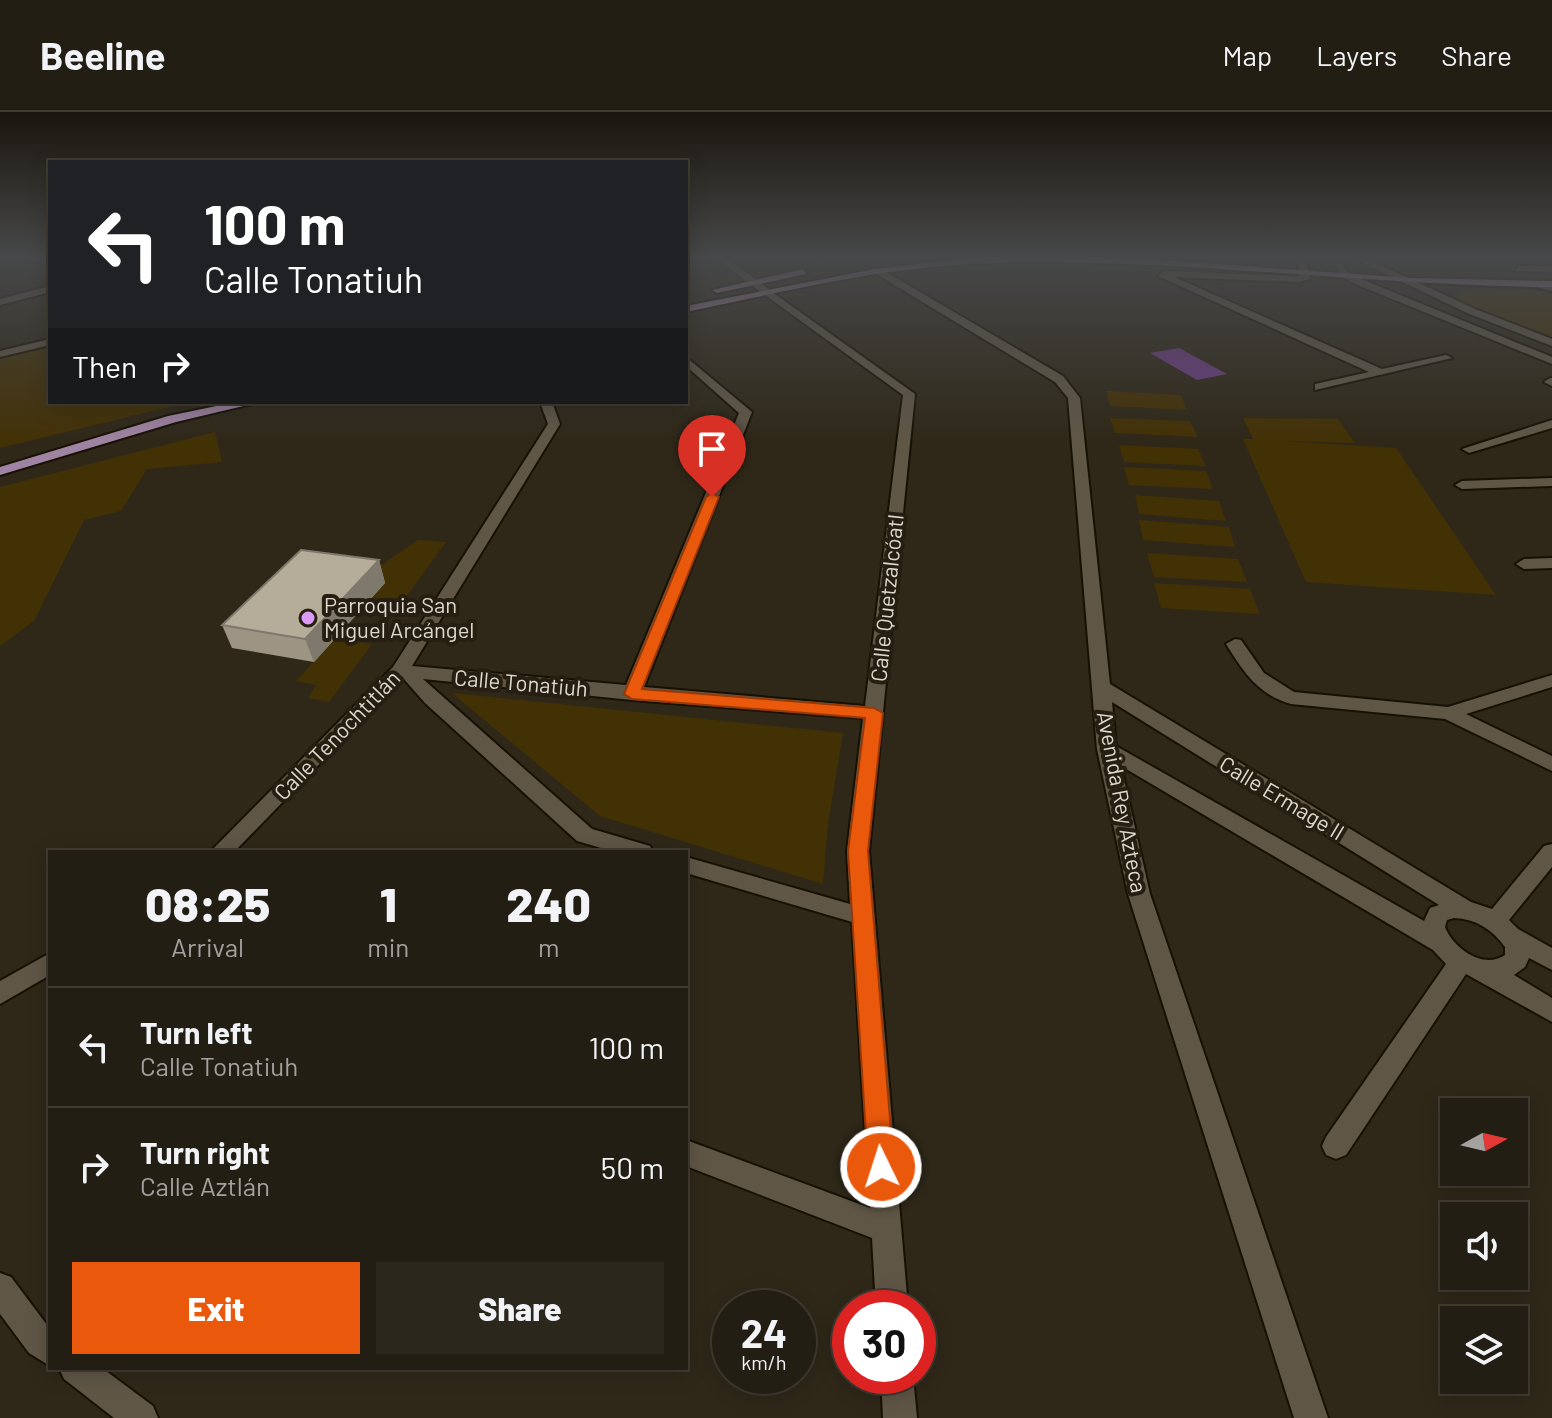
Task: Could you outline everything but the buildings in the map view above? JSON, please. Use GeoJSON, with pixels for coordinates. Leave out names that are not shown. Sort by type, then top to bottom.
{"type":"FeatureCollection","features":[{"type":"Feature","properties":{"kind":"main road"},"geometry":{"type":"LineString","coordinates":[[0,457],[203,404]]}},
{"type":"Feature","properties":{"kind":"main road"},"geometry":{"type":"LineString","coordinates":[[0,471],[173,419],[244,404]]}},
{"type":"Feature","properties":{"kind":"street","name":"Calle Quetzalcóatl"},"geometry":{"type":"LineString","coordinates":[[804,319],[909,394],[858,851],[891,1290]]}},
{"type":"Feature","properties":{"kind":"street","name":"Avenida Rey Azteca"},"geometry":{"type":"LineString","coordinates":[[963,319],[1059,379],[1074,398],[1107,749],[1139,894],[1311,1418]]}},
{"type":"Feature","properties":{"kind":"street"},"geometry":{"type":"LineString","coordinates":[[1260,319],[1381,373]]}},
{"type":"Feature","properties":{"kind":"street"},"geometry":{"type":"LineString","coordinates":[[1455,319],[1552,361]]}},
{"type":"Feature","properties":{"kind":"street"},"geometry":{"type":"LineString","coordinates":[[1494,319],[1552,343]]}},
{"type":"Feature","properties":{"kind":"street"},"geometry":{"type":"LineString","coordinates":[[0,354],[48,342]]}},
{"type":"Feature","properties":{"kind":"street"},"geometry":{"type":"LineString","coordinates":[[1319,387],[1446,358]]}},
{"type":"Feature","properties":{"kind":"street"},"geometry":{"type":"LineString","coordinates":[[632,694],[746,412],[688,362]]}},
{"type":"Feature","properties":{"kind":"street","name":"Calle Tenochtitlán"},"geometry":{"type":"LineString","coordinates":[[223,850],[403,672],[554,424],[547,404]]}},
{"type":"Feature","properties":{"kind":"street"},"geometry":{"type":"LineString","coordinates":[[1469,449],[1550,425]]}},
{"type":"Feature","properties":{"kind":"street"},"geometry":{"type":"LineString","coordinates":[[1462,485],[1552,482]]}},
{"type":"Feature","properties":{"kind":"street"},"geometry":{"type":"LineString","coordinates":[[1524,564],[1552,563]]}},
{"type":"Feature","properties":{"kind":"street"},"geometry":{"type":"LineString","coordinates":[[1235,644],[1260,682],[1272,692],[1291,698],[1449,713],[1552,764]]}},
{"type":"Feature","properties":{"kind":"street","name":"Calle Tonatiuh"},"geometry":{"type":"LineString","coordinates":[[403,672],[874,713]]}},
{"type":"Feature","properties":{"kind":"street","name":"Calle Tonatiuh"},"geometry":{"type":"LineString","coordinates":[[403,672],[585,835],[635,850]]}},
{"type":"Feature","properties":{"kind":"street"},"geometry":{"type":"LineString","coordinates":[[1449,713],[1552,681]]}},
{"type":"Feature","properties":{"kind":"street","name":"Calle Ermage II"},"geometry":{"type":"LineString","coordinates":[[1101,687],[1464,909],[1503,929]]}},
{"type":"Feature","properties":{"kind":"street","name":"Calle Ermage II"},"geometry":{"type":"LineString","coordinates":[[1107,749],[1441,943],[1472,965]]}},
{"type":"Feature","properties":{"kind":"street"},"geometry":{"type":"LineString","coordinates":[[1503,929],[1552,852]]}},
{"type":"Feature","properties":{"kind":"street"},"geometry":{"type":"LineString","coordinates":[[688,866],[862,916]]}},
{"type":"Feature","properties":{"kind":"street"},"geometry":{"type":"LineString","coordinates":[[1441,943],[1435,935],[1434,920],[1445,910],[1464,909]]}},
{"type":"Feature","properties":{"kind":"street"},"geometry":{"type":"LineString","coordinates":[[1503,929],[1552,960]]}},
{"type":"Feature","properties":{"kind":"street"},"geometry":{"type":"LineString","coordinates":[[1472,965],[1504,969],[1517,960],[1517,945],[1503,929]]}},
{"type":"Feature","properties":{"kind":"street"},"geometry":{"type":"LineString","coordinates":[[0,994],[48,964]]}},
{"type":"Feature","properties":{"kind":"street"},"geometry":{"type":"LineString","coordinates":[[1472,965],[1552,1011]]}},
{"type":"Feature","properties":{"kind":"street"},"geometry":{"type":"LineString","coordinates":[[1336,1146],[1472,965]]}},
{"type":"Feature","properties":{"kind":"street"},"geometry":{"type":"LineString","coordinates":[[688,1154],[886,1229]]}},
{"type":"Feature","properties":{"kind":"street"},"geometry":{"type":"LineString","coordinates":[[0,1288],[48,1348]]}},
{"type":"Feature","properties":{"kind":"street"},"geometry":{"type":"LineString","coordinates":[[78,1370],[141,1418]]}},
{"type":"Feature","properties":{"kind":"street"},"geometry":{"type":"LineString","coordinates":[[898,1394],[900,1418]]}},
{"type":"Feature","properties":{"kind":"shaded area"},"geometry":{"type":"Polygon","coordinates":[[[1496,319],[1552,319],[1552,338],[1547,339],[1496,319]]]}},
{"type":"Feature","properties":{"kind":"shaded area"},"geometry":{"type":"Polygon","coordinates":[[[48,345],[48,404],[182,404],[0,448],[0,359],[48,345]]]}},
{"type":"Feature","properties":{"kind":"shaded area"},"geometry":{"type":"Polygon","coordinates":[[[1179,348],[1227,374],[1197,380],[1150,353],[1179,348]]]}},
{"type":"Feature","properties":{"kind":"shaded area"},"geometry":{"type":"Polygon","coordinates":[[[1106,391],[1181,395],[1187,410],[1110,406],[1106,391]]]}},
{"type":"Feature","properties":{"kind":"shaded area"},"geometry":{"type":"Polygon","coordinates":[[[1110,418],[1190,421],[1198,437],[1115,433],[1110,418]]]}},
{"type":"Feature","properties":{"kind":"shaded area"},"geometry":{"type":"Polygon","coordinates":[[[1243,418],[1338,419],[1355,443],[1282,441],[1396,448],[1496,595],[1306,582],[1243,439],[1253,439],[1243,418]]]}},
{"type":"Feature","properties":{"kind":"shaded area"},"geometry":{"type":"Polygon","coordinates":[[[215,432],[222,462],[147,469],[121,511],[84,520],[34,621],[0,646],[0,487],[215,432]]]}},
{"type":"Feature","properties":{"kind":"shaded area"},"geometry":{"type":"Polygon","coordinates":[[[1119,445],[1198,449],[1206,466],[1124,462],[1119,445]]]}},
{"type":"Feature","properties":{"kind":"shaded area"},"geometry":{"type":"Polygon","coordinates":[[[1124,467],[1206,471],[1213,489],[1129,485],[1124,467]]]}},
{"type":"Feature","properties":{"kind":"shaded area"},"geometry":{"type":"Polygon","coordinates":[[[1135,495],[1219,501],[1226,521],[1139,514],[1135,495]]]}},
{"type":"Feature","properties":{"kind":"shaded area"},"geometry":{"type":"Polygon","coordinates":[[[1139,520],[1229,527],[1235,547],[1143,540],[1139,520]]]}},
{"type":"Feature","properties":{"kind":"shaded area"},"geometry":{"type":"Polygon","coordinates":[[[418,540],[446,542],[403,601],[372,597],[385,583],[378,576],[380,566],[418,540]]]}},
{"type":"Feature","properties":{"kind":"shaded area"},"geometry":{"type":"Polygon","coordinates":[[[1147,553],[1238,559],[1247,582],[1154,577],[1147,553]]]}},
{"type":"Feature","properties":{"kind":"shaded area"},"geometry":{"type":"Polygon","coordinates":[[[1154,583],[1250,589],[1260,614],[1161,608],[1154,583]]]}},
{"type":"Feature","properties":{"kind":"shaded area"},"geometry":{"type":"Polygon","coordinates":[[[334,639],[372,644],[329,702],[308,698],[316,685],[296,681],[334,639]]]}},
{"type":"Feature","properties":{"kind":"shaded area"},"geometry":{"type":"Polygon","coordinates":[[[452,693],[843,733],[828,824],[823,884],[600,816],[452,693]]]}},
{"type":"Feature","properties":{"kind":"place","name":"Parroquia San Miguel Arcángel"},"geometry":{"type":"Point","coordinates":[308,618]}},
{"type":"Feature","properties":{"kind":"route"},"geometry":{"type":"LineString","coordinates":[[712,497],[632,694],[874,713],[858,851],[881,1167]]}}]}
